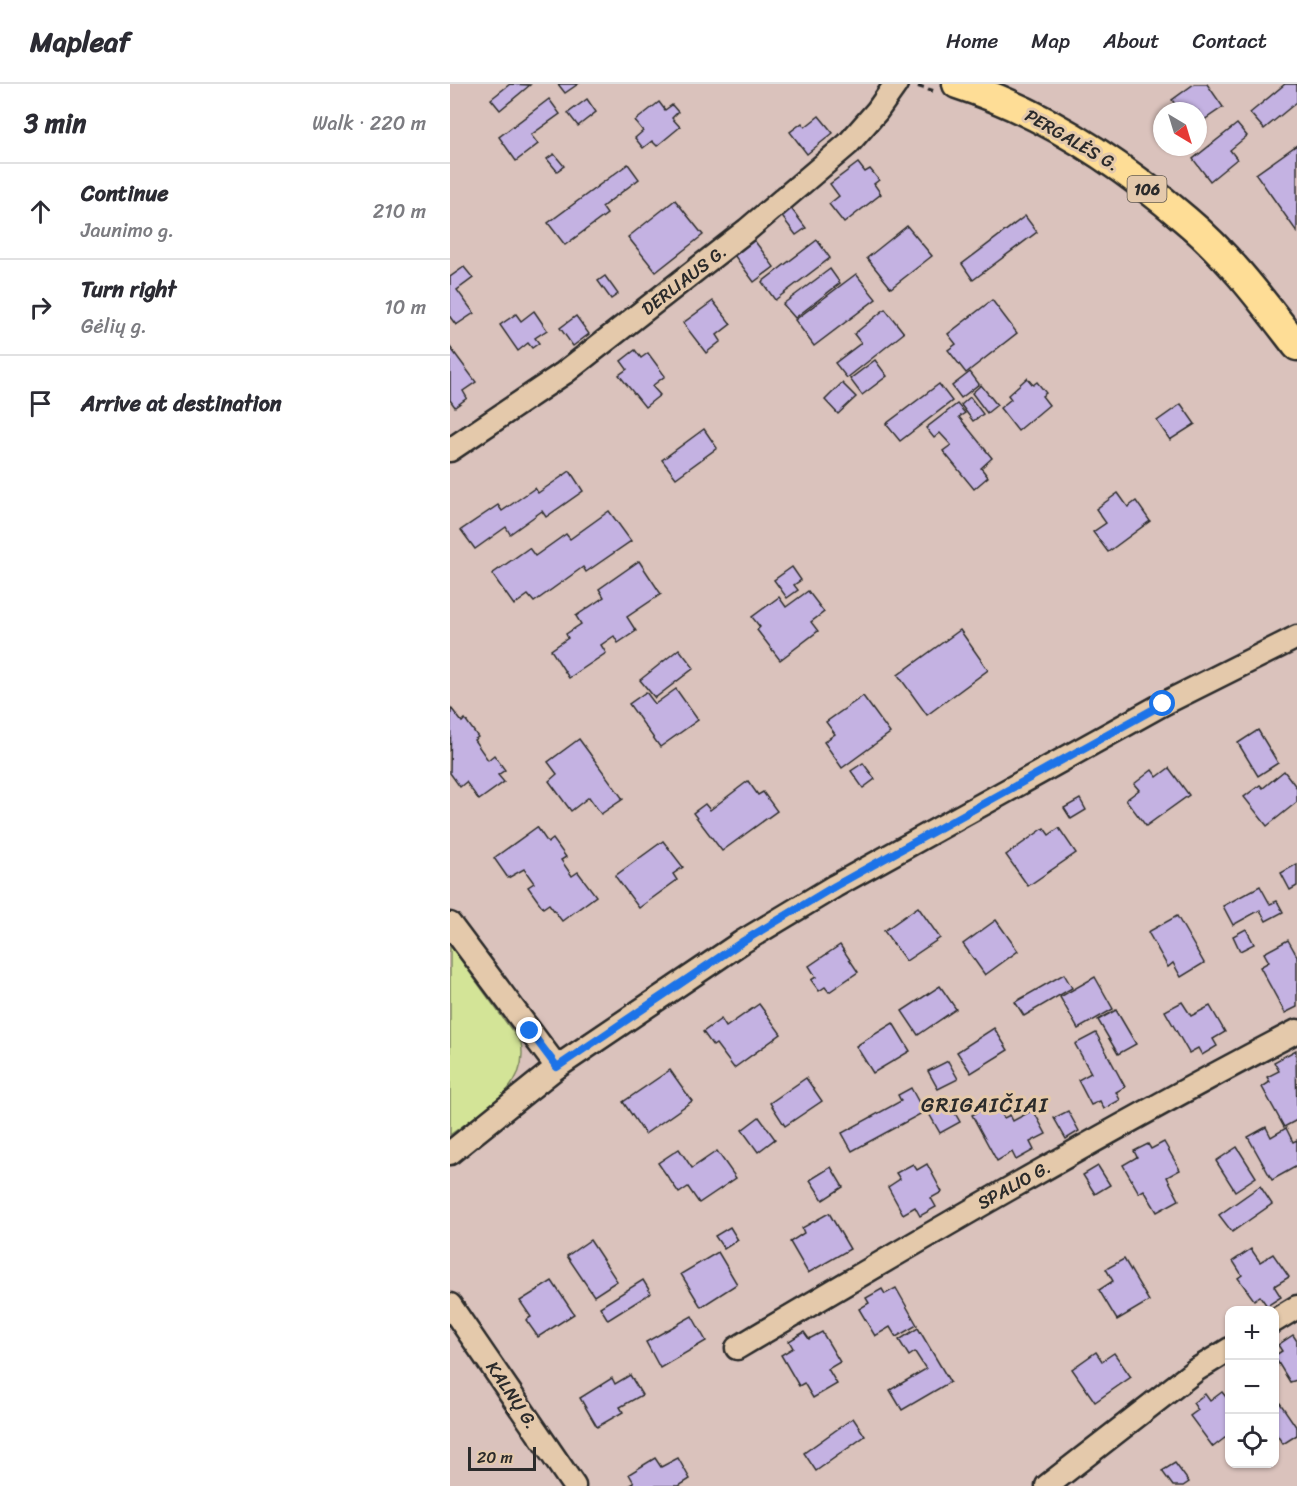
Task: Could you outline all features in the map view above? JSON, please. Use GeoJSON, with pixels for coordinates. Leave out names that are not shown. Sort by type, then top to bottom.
{"type":"FeatureCollection","features":[{"type":"Feature","properties":{"kind":"main road","name":"PERGALĖS G."},"geometry":{"type":"LineString","coordinates":[[946,88],[1015,107],[1053,126],[1124,171],[1187,220],[1208,240],[1254,291],[1297,346]]}},
{"type":"Feature","properties":{"kind":"street","name":"DERLIAUS G."},"geometry":{"type":"LineString","coordinates":[[450,450],[564,373],[747,230],[848,144],[895,86]]}},
{"type":"Feature","properties":{"kind":"street"},"geometry":{"type":"LineString","coordinates":[[450,1153],[557,1067],[742,942],[835,886],[1153,710],[1297,637]]}},
{"type":"Feature","properties":{"kind":"street"},"geometry":{"type":"LineString","coordinates":[[450,924],[557,1067]]}},
{"type":"Feature","properties":{"kind":"street","name":"SPALIO G."},"geometry":{"type":"LineString","coordinates":[[737,1348],[964,1213],[1172,1096],[1297,1031]]}},
{"type":"Feature","properties":{"kind":"street","name":"KALNŲ G."},"geometry":{"type":"LineString","coordinates":[[450,1305],[574,1486]]}},
{"type":"Feature","properties":{"kind":"street"},"geometry":{"type":"LineString","coordinates":[[1279,1318],[1297,1307]]}},
{"type":"Feature","properties":{"kind":"street"},"geometry":{"type":"LineString","coordinates":[[1047,1486],[1196,1370],[1225,1352]]}},
{"type":"Feature","properties":{"kind":"path"},"geometry":{"type":"LineString","coordinates":[[895,86],[906,91],[916,85],[946,88]]}},
{"type":"Feature","properties":{"kind":"green space"},"geometry":{"type":"Polygon","coordinates":[[[450,945],[521,1043],[522,1059],[511,1086],[501,1097],[450,1135],[450,945]]]}},
{"type":"Feature","properties":{"kind":"building"},"geometry":{"type":"Polygon","coordinates":[[[510,84],[530,85],[500,110],[491,99],[510,84]]]}},
{"type":"Feature","properties":{"kind":"building"},"geometry":{"type":"Polygon","coordinates":[[[558,84],[578,84],[565,93],[558,84]]]}},
{"type":"Feature","properties":{"kind":"building"},"geometry":{"type":"Polygon","coordinates":[[[1194,84],[1207,84],[1223,107],[1207,118],[1207,102],[1173,102],[1172,100],[1194,84]]]}},
{"type":"Feature","properties":{"kind":"building"},"geometry":{"type":"Polygon","coordinates":[[[1285,84],[1297,84],[1297,102],[1264,129],[1250,113],[1285,84]]]}},
{"type":"Feature","properties":{"kind":"building"},"geometry":{"type":"Polygon","coordinates":[[[549,99],[560,114],[531,135],[538,144],[516,161],[499,137],[549,99]]]}},
{"type":"Feature","properties":{"kind":"building"},"geometry":{"type":"Polygon","coordinates":[[[587,99],[596,112],[578,126],[568,113],[587,99]]]}},
{"type":"Feature","properties":{"kind":"building"},"geometry":{"type":"Polygon","coordinates":[[[659,102],[665,110],[672,105],[678,112],[672,118],[680,127],[657,146],[652,141],[643,148],[635,138],[643,131],[635,121],[659,102]]]}},
{"type":"Feature","properties":{"kind":"building"},"geometry":{"type":"Polygon","coordinates":[[[819,116],[833,133],[807,154],[790,132],[802,123],[805,127],[819,116]]]}},
{"type":"Feature","properties":{"kind":"building"},"geometry":{"type":"Polygon","coordinates":[[[1237,124],[1247,136],[1230,150],[1237,159],[1210,181],[1193,159],[1197,156],[1207,156],[1207,148],[1237,124]]]}},
{"type":"Feature","properties":{"kind":"building"},"geometry":{"type":"Polygon","coordinates":[[[1297,145],[1297,232],[1256,174],[1297,145]]]}},
{"type":"Feature","properties":{"kind":"building"},"geometry":{"type":"Polygon","coordinates":[[[554,154],[564,166],[557,171],[547,159],[554,154]]]}},
{"type":"Feature","properties":{"kind":"building"},"geometry":{"type":"Polygon","coordinates":[[[858,163],[865,172],[870,169],[879,180],[874,184],[881,194],[844,223],[829,204],[839,196],[830,184],[858,163]]]}},
{"type":"Feature","properties":{"kind":"building"},"geometry":{"type":"Polygon","coordinates":[[[628,164],[639,179],[602,207],[607,214],[565,245],[548,223],[628,164]]]}},
{"type":"Feature","properties":{"kind":"building"},"geometry":{"type":"Polygon","coordinates":[[[675,200],[703,235],[656,272],[628,237],[675,200]]]}},
{"type":"Feature","properties":{"kind":"building"},"geometry":{"type":"Polygon","coordinates":[[[790,207],[806,228],[796,235],[780,214],[790,207]]]}},
{"type":"Feature","properties":{"kind":"building"},"geometry":{"type":"Polygon","coordinates":[[[1025,216],[1037,232],[973,280],[962,264],[1025,216]]]}},
{"type":"Feature","properties":{"kind":"building"},"geometry":{"type":"Polygon","coordinates":[[[907,226],[932,256],[891,288],[867,258],[907,226]]]}},
{"type":"Feature","properties":{"kind":"building"},"geometry":{"type":"Polygon","coordinates":[[[754,240],[774,267],[754,282],[734,255],[754,240]]]}},
{"type":"Feature","properties":{"kind":"building"},"geometry":{"type":"Polygon","coordinates":[[[817,240],[830,258],[775,300],[762,282],[817,240]]]}},
{"type":"Feature","properties":{"kind":"building"},"geometry":{"type":"Polygon","coordinates":[[[464,267],[473,278],[457,290],[474,313],[456,325],[450,317],[450,277],[464,267]]]}},
{"type":"Feature","properties":{"kind":"building"},"geometry":{"type":"Polygon","coordinates":[[[830,269],[840,283],[795,318],[783,304],[830,269]]]}},
{"type":"Feature","properties":{"kind":"building"},"geometry":{"type":"Polygon","coordinates":[[[856,274],[876,299],[814,346],[795,320],[856,274]]]}},
{"type":"Feature","properties":{"kind":"building"},"geometry":{"type":"Polygon","coordinates":[[[605,276],[618,294],[611,299],[598,281],[605,276]]]}},
{"type":"Feature","properties":{"kind":"building"},"geometry":{"type":"Polygon","coordinates":[[[992,300],[1017,333],[966,373],[948,350],[956,344],[948,334],[992,300]]]}},
{"type":"Feature","properties":{"kind":"building"},"geometry":{"type":"Polygon","coordinates":[[[713,301],[731,324],[717,335],[721,341],[706,353],[683,323],[713,301]]]}},
{"type":"Feature","properties":{"kind":"building"},"geometry":{"type":"Polygon","coordinates":[[[885,309],[904,333],[847,378],[835,363],[861,343],[854,334],[885,309]]]}},
{"type":"Feature","properties":{"kind":"building"},"geometry":{"type":"Polygon","coordinates":[[[534,311],[547,330],[535,338],[539,343],[532,348],[528,343],[518,351],[500,325],[516,314],[521,321],[534,311]]]}},
{"type":"Feature","properties":{"kind":"building"},"geometry":{"type":"Polygon","coordinates":[[[576,316],[589,334],[573,346],[560,328],[576,316]]]}},
{"type":"Feature","properties":{"kind":"building"},"geometry":{"type":"Polygon","coordinates":[[[450,347],[476,382],[463,391],[467,398],[455,407],[450,400],[450,347]]]}},
{"type":"Feature","properties":{"kind":"building"},"geometry":{"type":"Polygon","coordinates":[[[635,350],[641,358],[648,353],[665,376],[652,386],[660,395],[645,407],[619,375],[627,369],[621,361],[635,350]]]}},
{"type":"Feature","properties":{"kind":"building"},"geometry":{"type":"Polygon","coordinates":[[[875,360],[887,376],[862,395],[850,379],[875,360]]]}},
{"type":"Feature","properties":{"kind":"building"},"geometry":{"type":"Polygon","coordinates":[[[970,372],[979,384],[961,398],[952,386],[970,372]]]}},
{"type":"Feature","properties":{"kind":"building"},"geometry":{"type":"Polygon","coordinates":[[[1027,378],[1033,385],[1037,382],[1046,393],[1042,396],[1049,405],[1018,431],[1000,408],[1011,399],[1008,395],[1027,378]]]}},
{"type":"Feature","properties":{"kind":"building"},"geometry":{"type":"Polygon","coordinates":[[[842,383],[856,397],[838,414],[825,400],[842,383]]]}},
{"type":"Feature","properties":{"kind":"building"},"geometry":{"type":"Polygon","coordinates":[[[939,384],[952,401],[900,441],[886,424],[939,384]]]}},
{"type":"Feature","properties":{"kind":"building"},"geometry":{"type":"Polygon","coordinates":[[[981,385],[997,405],[987,413],[972,393],[981,385]]]}},
{"type":"Feature","properties":{"kind":"building"},"geometry":{"type":"Polygon","coordinates":[[[970,397],[983,414],[973,421],[961,405],[970,397]]]}},
{"type":"Feature","properties":{"kind":"building"},"geometry":{"type":"Polygon","coordinates":[[[957,404],[965,413],[959,417],[992,458],[981,468],[988,477],[974,489],[943,451],[951,445],[940,433],[934,438],[926,428],[957,404]]]}},
{"type":"Feature","properties":{"kind":"building"},"geometry":{"type":"Polygon","coordinates":[[[1181,404],[1195,424],[1170,440],[1157,421],[1181,404]]]}},
{"type":"Feature","properties":{"kind":"building"},"geometry":{"type":"Polygon","coordinates":[[[704,429],[717,448],[676,478],[662,460],[704,429]]]}},
{"type":"Feature","properties":{"kind":"building"},"geometry":{"type":"Polygon","coordinates":[[[570,471],[583,491],[546,517],[542,511],[510,534],[506,527],[475,549],[461,530],[498,505],[502,511],[535,488],[538,493],[570,471]]]}},
{"type":"Feature","properties":{"kind":"building"},"geometry":{"type":"Polygon","coordinates":[[[1118,493],[1128,507],[1136,501],[1150,521],[1108,552],[1093,532],[1106,523],[1096,509],[1118,493]]]}},
{"type":"Feature","properties":{"kind":"building"},"geometry":{"type":"Polygon","coordinates":[[[609,511],[631,541],[586,572],[583,567],[534,602],[528,595],[514,605],[492,574],[529,548],[535,556],[566,534],[570,539],[609,511]]]}},
{"type":"Feature","properties":{"kind":"building"},"geometry":{"type":"Polygon","coordinates":[[[639,561],[661,594],[627,617],[636,631],[618,643],[614,636],[601,645],[606,653],[569,678],[551,650],[568,638],[566,634],[581,624],[576,616],[604,597],[599,589],[639,561]]]}},
{"type":"Feature","properties":{"kind":"building"},"geometry":{"type":"Polygon","coordinates":[[[792,567],[801,580],[794,585],[798,590],[787,598],[774,580],[792,567]]]}},
{"type":"Feature","properties":{"kind":"building"},"geometry":{"type":"Polygon","coordinates":[[[808,591],[824,612],[811,622],[818,631],[780,660],[757,630],[760,627],[752,617],[779,597],[786,607],[808,591]]]}},
{"type":"Feature","properties":{"kind":"building"},"geometry":{"type":"Polygon","coordinates":[[[960,630],[988,670],[927,715],[898,675],[960,630]]]}},
{"type":"Feature","properties":{"kind":"building"},"geometry":{"type":"Polygon","coordinates":[[[679,649],[694,668],[655,698],[640,680],[679,649]]]}},
{"type":"Feature","properties":{"kind":"building"},"geometry":{"type":"Polygon","coordinates":[[[676,689],[698,720],[660,747],[629,704],[646,692],[655,704],[676,689]]]}},
{"type":"Feature","properties":{"kind":"building"},"geometry":{"type":"Polygon","coordinates":[[[863,696],[890,733],[842,768],[824,742],[835,734],[826,722],[863,696]]]}},
{"type":"Feature","properties":{"kind":"building"},"geometry":{"type":"Polygon","coordinates":[[[451,708],[462,722],[465,719],[478,737],[474,740],[488,760],[494,755],[505,770],[498,775],[504,782],[479,800],[466,782],[460,787],[450,773],[451,708]]]}},
{"type":"Feature","properties":{"kind":"building"},"geometry":{"type":"Polygon","coordinates":[[[1258,730],[1278,763],[1258,776],[1238,743],[1258,730]]]}},
{"type":"Feature","properties":{"kind":"building"},"geometry":{"type":"Polygon","coordinates":[[[579,739],[623,799],[601,814],[589,797],[571,811],[549,781],[557,774],[548,762],[579,739]]]}},
{"type":"Feature","properties":{"kind":"building"},"geometry":{"type":"Polygon","coordinates":[[[863,763],[875,779],[863,788],[851,771],[863,763]]]}},
{"type":"Feature","properties":{"kind":"building"},"geometry":{"type":"Polygon","coordinates":[[[1169,768],[1189,795],[1146,826],[1126,800],[1139,790],[1134,784],[1152,770],[1157,777],[1169,768]]]}},
{"type":"Feature","properties":{"kind":"building"},"geometry":{"type":"Polygon","coordinates":[[[1284,771],[1297,788],[1297,802],[1267,826],[1244,797],[1260,785],[1263,788],[1284,771]]]}},
{"type":"Feature","properties":{"kind":"building"},"geometry":{"type":"Polygon","coordinates":[[[748,781],[758,795],[763,792],[777,811],[722,851],[693,813],[705,804],[710,810],[748,781]]]}},
{"type":"Feature","properties":{"kind":"building"},"geometry":{"type":"Polygon","coordinates":[[[1080,799],[1086,810],[1071,819],[1064,808],[1080,799]]]}},
{"type":"Feature","properties":{"kind":"building"},"geometry":{"type":"Polygon","coordinates":[[[537,827],[548,843],[553,839],[566,857],[561,860],[572,876],[578,872],[596,896],[562,921],[549,904],[543,908],[528,887],[534,883],[524,869],[508,878],[494,858],[537,827]]]}},
{"type":"Feature","properties":{"kind":"building"},"geometry":{"type":"Polygon","coordinates":[[[1044,828],[1049,835],[1059,828],[1076,853],[1028,886],[1006,855],[1044,828]]]}},
{"type":"Feature","properties":{"kind":"building"},"geometry":{"type":"Polygon","coordinates":[[[663,841],[683,867],[673,874],[677,880],[639,908],[615,876],[663,841]]]}},
{"type":"Feature","properties":{"kind":"building"},"geometry":{"type":"Polygon","coordinates":[[[1297,864],[1297,886],[1290,890],[1281,873],[1297,864]]]}},
{"type":"Feature","properties":{"kind":"building"},"geometry":{"type":"Polygon","coordinates":[[[1260,886],[1270,904],[1277,901],[1283,912],[1266,921],[1260,910],[1233,925],[1223,906],[1260,886]]]}},
{"type":"Feature","properties":{"kind":"building"},"geometry":{"type":"Polygon","coordinates":[[[918,907],[940,938],[906,961],[884,931],[918,907]]]}},
{"type":"Feature","properties":{"kind":"building"},"geometry":{"type":"Polygon","coordinates":[[[1177,916],[1204,963],[1181,977],[1173,963],[1168,967],[1148,932],[1177,916]]]}},
{"type":"Feature","properties":{"kind":"building"},"geometry":{"type":"Polygon","coordinates":[[[996,920],[1018,951],[985,975],[963,944],[996,920]]]}},
{"type":"Feature","properties":{"kind":"building"},"geometry":{"type":"Polygon","coordinates":[[[1246,929],[1254,944],[1240,951],[1233,936],[1246,929]]]}},
{"type":"Feature","properties":{"kind":"building"},"geometry":{"type":"Polygon","coordinates":[[[1288,940],[1297,956],[1297,1007],[1285,1013],[1260,967],[1269,962],[1264,953],[1288,940]]]}},
{"type":"Feature","properties":{"kind":"building"},"geometry":{"type":"Polygon","coordinates":[[[840,945],[858,972],[829,992],[825,987],[819,991],[811,980],[816,977],[809,966],[840,945]]]}},
{"type":"Feature","properties":{"kind":"building"},"geometry":{"type":"Polygon","coordinates":[[[1064,974],[1072,988],[1024,1016],[1015,1002],[1064,974]]]}},
{"type":"Feature","properties":{"kind":"building"},"geometry":{"type":"Polygon","coordinates":[[[1095,977],[1113,1009],[1078,1029],[1060,997],[1095,977]]]}},
{"type":"Feature","properties":{"kind":"building"},"geometry":{"type":"Polygon","coordinates":[[[940,986],[956,1009],[918,1035],[902,1011],[940,986]]]}},
{"type":"Feature","properties":{"kind":"building"},"geometry":{"type":"Polygon","coordinates":[[[1182,1002],[1191,1016],[1210,1006],[1225,1032],[1213,1039],[1217,1046],[1202,1055],[1198,1048],[1189,1053],[1165,1011],[1182,1002]]]}},
{"type":"Feature","properties":{"kind":"building"},"geometry":{"type":"Polygon","coordinates":[[[759,1004],[781,1034],[734,1068],[716,1044],[713,1046],[703,1032],[721,1019],[726,1027],[759,1004]]]}},
{"type":"Feature","properties":{"kind":"building"},"geometry":{"type":"Polygon","coordinates":[[[1116,1010],[1136,1044],[1118,1054],[1098,1020],[1116,1010]]]}},
{"type":"Feature","properties":{"kind":"building"},"geometry":{"type":"Polygon","coordinates":[[[893,1023],[910,1051],[873,1073],[856,1046],[893,1023]]]}},
{"type":"Feature","properties":{"kind":"building"},"geometry":{"type":"Polygon","coordinates":[[[994,1028],[1008,1050],[971,1073],[957,1052],[994,1028]]]}},
{"type":"Feature","properties":{"kind":"building"},"geometry":{"type":"Polygon","coordinates":[[[1096,1033],[1125,1087],[1116,1092],[1120,1100],[1104,1109],[1100,1101],[1091,1105],[1078,1080],[1091,1073],[1075,1044],[1096,1033]]]}},
{"type":"Feature","properties":{"kind":"building"},"geometry":{"type":"Polygon","coordinates":[[[1296,1050],[1297,1120],[1284,1127],[1262,1087],[1270,1082],[1267,1077],[1279,1071],[1274,1062],[1296,1050]]]}},
{"type":"Feature","properties":{"kind":"building"},"geometry":{"type":"Polygon","coordinates":[[[948,1061],[958,1079],[938,1089],[928,1071],[948,1061]]]}},
{"type":"Feature","properties":{"kind":"building"},"geometry":{"type":"Polygon","coordinates":[[[670,1070],[692,1101],[645,1134],[623,1102],[670,1070]]]}},
{"type":"Feature","properties":{"kind":"building"},"geometry":{"type":"Polygon","coordinates":[[[806,1078],[822,1101],[785,1126],[770,1103],[806,1078]]]}},
{"type":"Feature","properties":{"kind":"building"},"geometry":{"type":"Polygon","coordinates":[[[911,1088],[924,1112],[852,1151],[842,1133],[901,1101],[898,1095],[911,1088]]]}},
{"type":"Feature","properties":{"kind":"building"},"geometry":{"type":"Polygon","coordinates":[[[947,1099],[960,1122],[940,1133],[927,1110],[947,1099]]]}},
{"type":"Feature","properties":{"kind":"building"},"geometry":{"type":"Polygon","coordinates":[[[995,1102],[1004,1118],[1010,1115],[1013,1121],[1033,1110],[1046,1134],[1030,1142],[1034,1150],[1016,1160],[1012,1152],[997,1161],[972,1115],[995,1102]]]}},
{"type":"Feature","properties":{"kind":"building"},"geometry":{"type":"Polygon","coordinates":[[[1068,1111],[1079,1131],[1066,1139],[1054,1118],[1068,1111]]]}},
{"type":"Feature","properties":{"kind":"building"},"geometry":{"type":"Polygon","coordinates":[[[759,1117],[775,1139],[758,1152],[742,1130],[759,1117]]]}},
{"type":"Feature","properties":{"kind":"building"},"geometry":{"type":"Polygon","coordinates":[[[1266,1127],[1271,1137],[1286,1128],[1293,1142],[1297,1140],[1297,1166],[1272,1180],[1248,1137],[1266,1127]]]}},
{"type":"Feature","properties":{"kind":"building"},"geometry":{"type":"Polygon","coordinates":[[[1164,1142],[1180,1170],[1167,1177],[1179,1200],[1157,1212],[1144,1190],[1139,1193],[1123,1165],[1137,1157],[1134,1151],[1148,1144],[1151,1149],[1164,1142]]]}},
{"type":"Feature","properties":{"kind":"building"},"geometry":{"type":"Polygon","coordinates":[[[1237,1147],[1256,1177],[1235,1191],[1216,1161],[1237,1147]]]}},
{"type":"Feature","properties":{"kind":"building"},"geometry":{"type":"Polygon","coordinates":[[[679,1149],[692,1168],[717,1151],[736,1178],[699,1203],[688,1187],[679,1193],[658,1163],[679,1149]]]}},
{"type":"Feature","properties":{"kind":"building"},"geometry":{"type":"Polygon","coordinates":[[[913,1164],[917,1170],[927,1164],[942,1192],[931,1198],[936,1207],[920,1216],[915,1207],[903,1214],[888,1187],[900,1179],[896,1173],[913,1164]]]}},
{"type":"Feature","properties":{"kind":"building"},"geometry":{"type":"Polygon","coordinates":[[[1098,1166],[1110,1185],[1095,1194],[1083,1175],[1098,1166]]]}},
{"type":"Feature","properties":{"kind":"building"},"geometry":{"type":"Polygon","coordinates":[[[831,1167],[843,1187],[823,1200],[810,1180],[831,1167]]]}},
{"type":"Feature","properties":{"kind":"building"},"geometry":{"type":"Polygon","coordinates":[[[1260,1186],[1272,1204],[1232,1232],[1219,1215],[1260,1186]]]}},
{"type":"Feature","properties":{"kind":"building"},"geometry":{"type":"Polygon","coordinates":[[[829,1213],[850,1249],[808,1273],[790,1242],[804,1233],[802,1228],[829,1213]]]}},
{"type":"Feature","properties":{"kind":"building"},"geometry":{"type":"Polygon","coordinates":[[[730,1227],[738,1240],[724,1249],[715,1236],[730,1227]]]}},
{"type":"Feature","properties":{"kind":"building"},"geometry":{"type":"Polygon","coordinates":[[[590,1240],[617,1281],[594,1296],[567,1256],[590,1240]]]}},
{"type":"Feature","properties":{"kind":"building"},"geometry":{"type":"Polygon","coordinates":[[[1251,1249],[1260,1262],[1273,1254],[1289,1277],[1274,1286],[1281,1297],[1267,1306],[1260,1296],[1254,1300],[1238,1278],[1242,1275],[1233,1261],[1251,1249]]]}},
{"type":"Feature","properties":{"kind":"building"},"geometry":{"type":"Polygon","coordinates":[[[718,1252],[737,1284],[701,1307],[681,1274],[718,1252]]]}},
{"type":"Feature","properties":{"kind":"building"},"geometry":{"type":"Polygon","coordinates":[[[1124,1259],[1149,1301],[1117,1320],[1099,1290],[1113,1281],[1106,1269],[1124,1259]]]}},
{"type":"Feature","properties":{"kind":"building"},"geometry":{"type":"Polygon","coordinates":[[[643,1280],[651,1293],[608,1320],[600,1307],[643,1280]]]}},
{"type":"Feature","properties":{"kind":"building"},"geometry":{"type":"Polygon","coordinates":[[[552,1281],[574,1314],[538,1337],[526,1320],[531,1317],[520,1301],[552,1281]]]}},
{"type":"Feature","properties":{"kind":"building"},"geometry":{"type":"Polygon","coordinates":[[[896,1288],[917,1325],[896,1337],[890,1327],[875,1336],[859,1309],[869,1303],[866,1298],[882,1289],[885,1294],[896,1288]]]}},
{"type":"Feature","properties":{"kind":"building"},"geometry":{"type":"Polygon","coordinates":[[[692,1316],[706,1341],[660,1368],[646,1342],[692,1316]]]}},
{"type":"Feature","properties":{"kind":"building"},"geometry":{"type":"Polygon","coordinates":[[[918,1328],[950,1382],[902,1410],[890,1390],[926,1369],[915,1352],[909,1356],[899,1340],[918,1328]]]}},
{"type":"Feature","properties":{"kind":"building"},"geometry":{"type":"Polygon","coordinates":[[[804,1332],[809,1339],[822,1332],[840,1362],[828,1369],[837,1384],[813,1398],[804,1383],[799,1386],[781,1355],[793,1348],[789,1341],[804,1332]]]}},
{"type":"Feature","properties":{"kind":"building"},"geometry":{"type":"Polygon","coordinates":[[[1293,1335],[1297,1341],[1297,1380],[1290,1382],[1279,1364],[1279,1353],[1282,1351],[1279,1344],[1293,1335]]]}},
{"type":"Feature","properties":{"kind":"building"},"geometry":{"type":"Polygon","coordinates":[[[1096,1352],[1102,1361],[1114,1353],[1131,1377],[1095,1402],[1072,1369],[1096,1352]]]}},
{"type":"Feature","properties":{"kind":"building"},"geometry":{"type":"Polygon","coordinates":[[[630,1375],[642,1395],[620,1407],[623,1412],[597,1427],[580,1398],[612,1378],[615,1384],[630,1375]]]}},
{"type":"Feature","properties":{"kind":"building"},"geometry":{"type":"Polygon","coordinates":[[[1222,1392],[1225,1396],[1225,1438],[1213,1447],[1190,1416],[1198,1410],[1193,1403],[1205,1394],[1210,1401],[1222,1392]]]}},
{"type":"Feature","properties":{"kind":"building"},"geometry":{"type":"Polygon","coordinates":[[[1280,1403],[1297,1428],[1297,1435],[1283,1444],[1279,1438],[1280,1403]]]}},
{"type":"Feature","properties":{"kind":"building"},"geometry":{"type":"Polygon","coordinates":[[[853,1418],[865,1436],[816,1471],[804,1453],[853,1418]]]}},
{"type":"Feature","properties":{"kind":"building"},"geometry":{"type":"Polygon","coordinates":[[[655,1458],[661,1467],[678,1458],[690,1479],[679,1486],[629,1486],[634,1483],[629,1474],[655,1458]]]}},
{"type":"Feature","properties":{"kind":"building"},"geometry":{"type":"Polygon","coordinates":[[[1175,1463],[1189,1482],[1183,1486],[1173,1486],[1162,1471],[1175,1463]]]}},
{"type":"Feature","properties":{"kind":"district","name":"GRIGAIČIAI"},"geometry":{"type":"Point","coordinates":[985,1105]}},
{"type":"Feature","properties":{"kind":"route"},"geometry":{"type":"LineString","coordinates":[[530,1031],[557,1067],[660,995],[835,886],[1163,704]]}}]}
